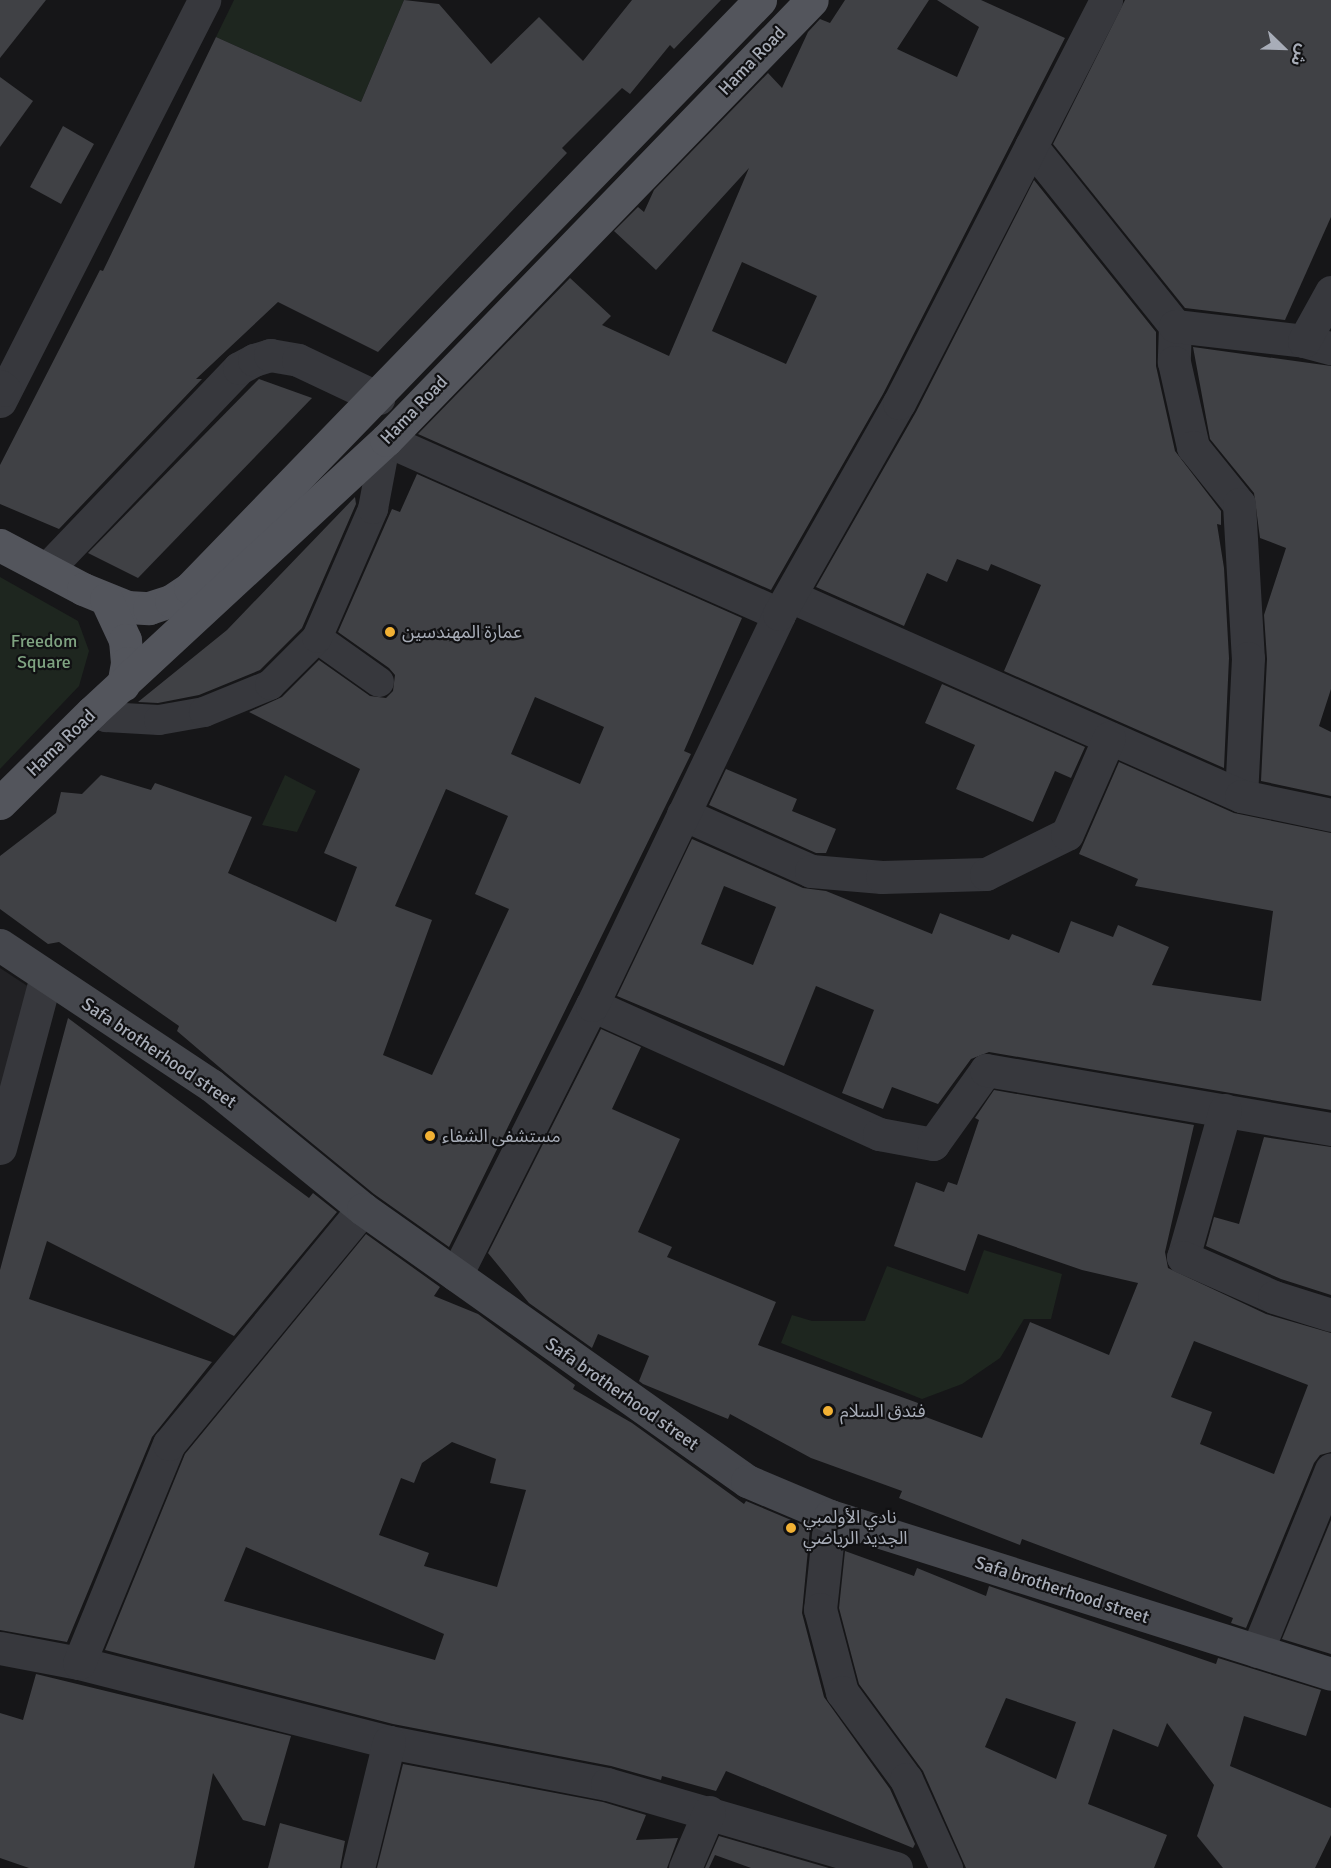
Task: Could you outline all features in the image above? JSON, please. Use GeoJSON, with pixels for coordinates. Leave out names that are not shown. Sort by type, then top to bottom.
{"type":"FeatureCollection","features":[{"type":"Feature","properties":{"kind":"main road","name":"Hama Road"},"geometry":{"type":"LineString","coordinates":[[0,545],[106,599],[127,607],[149,608],[171,601],[190,588],[378,398],[760,0]]}},
{"type":"Feature","properties":{"kind":"main road","name":"Hama Road"},"geometry":{"type":"LineString","coordinates":[[0,803],[92,712],[386,440],[812,0]]}},
{"type":"Feature","properties":{"kind":"main road"},"geometry":{"type":"LineString","coordinates":[[106,599],[125,640],[127,663],[123,685]]}},
{"type":"Feature","properties":{"kind":"main road","name":"Safa brotherhood street"},"geometry":{"type":"LineString","coordinates":[[0,945],[211,1085],[363,1209],[747,1481],[830,1516],[1331,1674]]}},
{"type":"Feature","properties":{"kind":"street"},"geometry":{"type":"LineString","coordinates":[[2,392],[204,0]]}},
{"type":"Feature","properties":{"kind":"street"},"geometry":{"type":"LineString","coordinates":[[456,1275],[592,1005],[785,605],[899,403],[1106,0]]}},
{"type":"Feature","properties":{"kind":"street"},"geometry":{"type":"LineString","coordinates":[[1031,146],[1175,326],[1174,362],[1193,447],[1239,504],[1248,658],[1241,796]]}},
{"type":"Feature","properties":{"kind":"street"},"geometry":{"type":"LineString","coordinates":[[1175,326],[1317,344],[1331,292]]}},
{"type":"Feature","properties":{"kind":"street"},"geometry":{"type":"LineString","coordinates":[[47,569],[239,368],[254,360],[270,354],[298,360],[378,398]]}},
{"type":"Feature","properties":{"kind":"street"},"geometry":{"type":"LineString","coordinates":[[92,712],[106,717],[159,720],[204,712],[270,685],[317,638],[373,508],[386,440],[1109,738],[1241,796],[1331,815]]}},
{"type":"Feature","properties":{"kind":"street"},"geometry":{"type":"LineString","coordinates":[[317,638],[379,681]]}},
{"type":"Feature","properties":{"kind":"street"},"geometry":{"type":"LineString","coordinates":[[683,814],[811,871],[882,877],[986,874],[1067,834],[1109,738]]}},
{"type":"Feature","properties":{"kind":"street"},"geometry":{"type":"LineString","coordinates":[[0,1148],[46,976]]}},
{"type":"Feature","properties":{"kind":"street"},"geometry":{"type":"LineString","coordinates":[[592,1005],[879,1134],[933,1144],[986,1070],[1331,1129]]}},
{"type":"Feature","properties":{"kind":"street"},"geometry":{"type":"LineString","coordinates":[[1225,1110],[1182,1257],[1274,1297],[1331,1316]]}},
{"type":"Feature","properties":{"kind":"street"},"geometry":{"type":"LineString","coordinates":[[79,1663],[169,1444],[363,1209]]}},
{"type":"Feature","properties":{"kind":"street"},"geometry":{"type":"LineString","coordinates":[[1257,1651],[1331,1470]]}},
{"type":"Feature","properties":{"kind":"street"},"geometry":{"type":"LineString","coordinates":[[830,1516],[820,1609],[842,1692],[906,1779],[946,1868]]}},
{"type":"Feature","properties":{"kind":"street"},"geometry":{"type":"LineString","coordinates":[[0,1648],[79,1663],[389,1742],[608,1784],[896,1868]]}},
{"type":"Feature","properties":{"kind":"street"},"geometry":{"type":"LineString","coordinates":[[358,1868],[389,1742]]}},
{"type":"Feature","properties":{"kind":"street"},"geometry":{"type":"LineString","coordinates":[[685,1868],[709,1812]]}},
{"type":"Feature","properties":{"kind":"shaded area"},"geometry":{"type":"Polygon","coordinates":[[[0,968],[32,989],[0,1106],[0,968]]]}},
{"type":"Feature","properties":{"kind":"green space"},"geometry":{"type":"Polygon","coordinates":[[[234,0],[404,0],[361,102],[216,37],[234,0]]]}},
{"type":"Feature","properties":{"kind":"green space","name":"Freedom Square"},"geometry":{"type":"Polygon","coordinates":[[[0,577],[78,621],[89,651],[79,686],[0,769],[0,577]]]}},
{"type":"Feature","properties":{"kind":"green space"},"geometry":{"type":"Polygon","coordinates":[[[285,775],[316,791],[297,832],[262,825],[285,775]]]}},
{"type":"Feature","properties":{"kind":"green space"},"geometry":{"type":"Polygon","coordinates":[[[984,1250],[1062,1274],[1051,1319],[1024,1319],[1000,1358],[962,1384],[922,1399],[781,1343],[792,1315],[812,1321],[865,1321],[887,1266],[968,1294],[984,1250]]]}},
{"type":"Feature","properties":{"kind":"building"},"geometry":{"type":"Polygon","coordinates":[[[0,0],[46,0],[0,58],[0,0]]]}},
{"type":"Feature","properties":{"kind":"building"},"geometry":{"type":"Polygon","coordinates":[[[404,0],[439,4],[491,64],[539,17],[583,61],[632,0],[721,0],[674,49],[670,45],[630,94],[622,88],[562,148],[567,153],[378,352],[278,302],[196,379],[202,379],[59,529],[0,504],[0,465],[100,270],[103,271],[216,37],[361,102],[404,0]]]}},
{"type":"Feature","properties":{"kind":"building"},"geometry":{"type":"Polygon","coordinates":[[[845,0],[929,0],[897,49],[957,77],[979,27],[937,0],[981,0],[1065,38],[883,394],[771,590],[418,434],[570,278],[611,316],[602,325],[669,356],[749,168],[656,270],[614,231],[638,207],[644,212],[654,190],[768,73],[782,88],[808,32],[820,19],[830,23],[845,0]],[[742,262],[712,331],[786,364],[817,296],[742,262]]]}},
{"type":"Feature","properties":{"kind":"building"},"geometry":{"type":"Polygon","coordinates":[[[1125,0],[1331,0],[1331,217],[1285,320],[1185,308],[1053,144],[1125,0]]]}},
{"type":"Feature","properties":{"kind":"building"},"geometry":{"type":"Polygon","coordinates":[[[0,77],[33,101],[0,147],[0,77]]]}},
{"type":"Feature","properties":{"kind":"building"},"geometry":{"type":"Polygon","coordinates":[[[63,126],[94,144],[61,204],[30,187],[63,126]]]}},
{"type":"Feature","properties":{"kind":"building"},"geometry":{"type":"Polygon","coordinates":[[[1034,180],[1156,332],[1156,366],[1175,451],[1221,511],[1221,525],[1217,524],[1224,568],[1229,658],[1224,768],[1004,671],[1041,585],[991,564],[988,571],[957,559],[947,582],[927,573],[904,626],[816,587],[916,412],[1034,180]]]}},
{"type":"Feature","properties":{"kind":"building"},"geometry":{"type":"Polygon","coordinates":[[[1193,347],[1331,366],[1331,689],[1319,726],[1331,732],[1331,796],[1261,781],[1267,659],[1264,615],[1286,548],[1260,538],[1254,493],[1210,439],[1193,347]]]}},
{"type":"Feature","properties":{"kind":"building"},"geometry":{"type":"Polygon","coordinates":[[[259,379],[312,398],[138,578],[88,553],[259,379]]]}},
{"type":"Feature","properties":{"kind":"building"},"geometry":{"type":"Polygon","coordinates":[[[417,474],[742,618],[684,751],[691,754],[449,1247],[374,1194],[177,1031],[179,1026],[59,942],[48,944],[0,909],[0,856],[56,813],[61,792],[82,794],[101,775],[151,790],[155,783],[252,817],[228,873],[336,922],[357,867],[324,853],[360,769],[249,712],[282,697],[319,660],[370,696],[386,698],[393,691],[395,675],[389,668],[338,632],[392,509],[400,512],[417,474]],[[535,697],[511,754],[580,784],[604,727],[535,697]],[[446,789],[395,906],[432,920],[383,1055],[432,1075],[509,909],[475,894],[508,816],[446,789]]]}},
{"type":"Feature","properties":{"kind":"building"},"geometry":{"type":"Polygon","coordinates":[[[355,497],[356,504],[302,628],[260,670],[199,695],[158,703],[138,702],[227,630],[355,497]]]}},
{"type":"Feature","properties":{"kind":"building"},"geometry":{"type":"Polygon","coordinates":[[[942,684],[1085,747],[1071,778],[1055,771],[1033,822],[956,789],[975,745],[925,723],[942,684]]]}},
{"type":"Feature","properties":{"kind":"building"},"geometry":{"type":"Polygon","coordinates":[[[1119,762],[1234,813],[1331,833],[1331,1110],[989,1052],[971,1059],[938,1104],[892,1087],[883,1109],[842,1093],[874,1010],[816,986],[784,1066],[617,996],[692,839],[803,888],[826,891],[932,934],[940,913],[1009,940],[1012,934],[1059,953],[1071,921],[1113,937],[1118,925],[1169,947],[1152,985],[1261,1001],[1273,911],[1135,886],[1138,879],[1079,854],[1119,762]],[[724,886],[701,944],[753,965],[776,907],[724,886]]]}},
{"type":"Feature","properties":{"kind":"building"},"geometry":{"type":"Polygon","coordinates":[[[726,769],[797,799],[792,811],[836,829],[826,853],[816,853],[709,805],[726,769]]]}},
{"type":"Feature","properties":{"kind":"building"},"geometry":{"type":"Polygon","coordinates":[[[68,1018],[309,1198],[313,1193],[337,1212],[234,1336],[47,1241],[29,1299],[212,1362],[152,1437],[67,1642],[0,1630],[0,1270],[68,1018]]]}},
{"type":"Feature","properties":{"kind":"building"},"geometry":{"type":"Polygon","coordinates":[[[601,1029],[641,1047],[612,1109],[680,1139],[638,1232],[672,1247],[667,1257],[776,1302],[758,1345],[918,1403],[915,1413],[982,1438],[1030,1322],[1109,1355],[1138,1283],[1082,1270],[978,1234],[965,1271],[894,1246],[916,1182],[944,1192],[948,1182],[957,1185],[979,1120],[975,1118],[994,1090],[1194,1125],[1165,1252],[1168,1268],[1266,1314],[1331,1333],[1331,1452],[1320,1455],[1314,1463],[1246,1628],[1231,1623],[1233,1618],[1022,1539],[1020,1545],[899,1498],[902,1491],[811,1458],[730,1414],[728,1419],[643,1384],[639,1381],[649,1356],[598,1334],[592,1348],[529,1303],[488,1253],[601,1029]],[[1194,1341],[1171,1397],[1212,1412],[1200,1444],[1274,1474],[1308,1385],[1194,1341]]]}},
{"type":"Feature","properties":{"kind":"building"},"geometry":{"type":"Polygon","coordinates":[[[1264,1137],[1331,1147],[1331,1295],[1281,1279],[1206,1246],[1214,1217],[1239,1224],[1264,1137]]]}},
{"type":"Feature","properties":{"kind":"building"},"geometry":{"type":"Polygon","coordinates":[[[366,1234],[440,1287],[434,1296],[478,1314],[575,1385],[573,1389],[632,1423],[744,1504],[746,1501],[810,1528],[802,1613],[824,1697],[890,1789],[915,1844],[913,1848],[726,1771],[716,1791],[662,1776],[661,1780],[611,1766],[393,1724],[105,1650],[185,1454],[366,1234]],[[452,1442],[422,1463],[414,1483],[401,1478],[379,1535],[429,1553],[424,1566],[497,1587],[526,1490],[490,1483],[496,1459],[452,1442]],[[246,1547],[224,1601],[435,1660],[444,1634],[246,1547]]]}},
{"type":"Feature","properties":{"kind":"building"},"geometry":{"type":"Polygon","coordinates":[[[1331,1520],[1331,1654],[1282,1639],[1331,1520]]]}},
{"type":"Feature","properties":{"kind":"building"},"geometry":{"type":"Polygon","coordinates":[[[845,1551],[914,1576],[917,1568],[986,1596],[989,1586],[1216,1664],[1218,1658],[1321,1690],[1306,1736],[1244,1716],[1230,1766],[1331,1808],[1331,1835],[1315,1868],[1223,1868],[1197,1836],[1214,1785],[1167,1723],[1158,1747],[1113,1729],[1088,1804],[1167,1835],[1154,1868],[966,1868],[923,1771],[859,1684],[839,1608],[845,1551]],[[1006,1698],[985,1747],[1056,1779],[1076,1722],[1006,1698]]]}},
{"type":"Feature","properties":{"kind":"building"},"geometry":{"type":"Polygon","coordinates":[[[36,1674],[291,1736],[265,1826],[243,1820],[213,1773],[194,1868],[29,1868],[0,1858],[0,1713],[23,1720],[36,1674]]]}},
{"type":"Feature","properties":{"kind":"building"},"geometry":{"type":"Polygon","coordinates":[[[403,1764],[603,1802],[646,1815],[636,1840],[678,1838],[667,1868],[377,1868],[403,1764]]]}},
{"type":"Feature","properties":{"kind":"building"},"geometry":{"type":"Polygon","coordinates":[[[280,1823],[345,1841],[340,1868],[268,1868],[280,1823]]]}},
{"type":"Feature","properties":{"kind":"building"},"geometry":{"type":"Polygon","coordinates":[[[719,1836],[829,1868],[751,1868],[715,1855],[709,1868],[705,1868],[719,1836]]]}},
{"type":"Feature","properties":{"kind":"place","name":"عمارة المهندسين"},"geometry":{"type":"Point","coordinates":[390,632]}},
{"type":"Feature","properties":{"kind":"place","name":"مستشفى الشفاء"},"geometry":{"type":"Point","coordinates":[430,1136]}},
{"type":"Feature","properties":{"kind":"place","name":"فندق السلام"},"geometry":{"type":"Point","coordinates":[828,1411]}},
{"type":"Feature","properties":{"kind":"place","name":"نادي الأولمبي الجديد الرياضي"},"geometry":{"type":"Point","coordinates":[791,1528]}}]}
